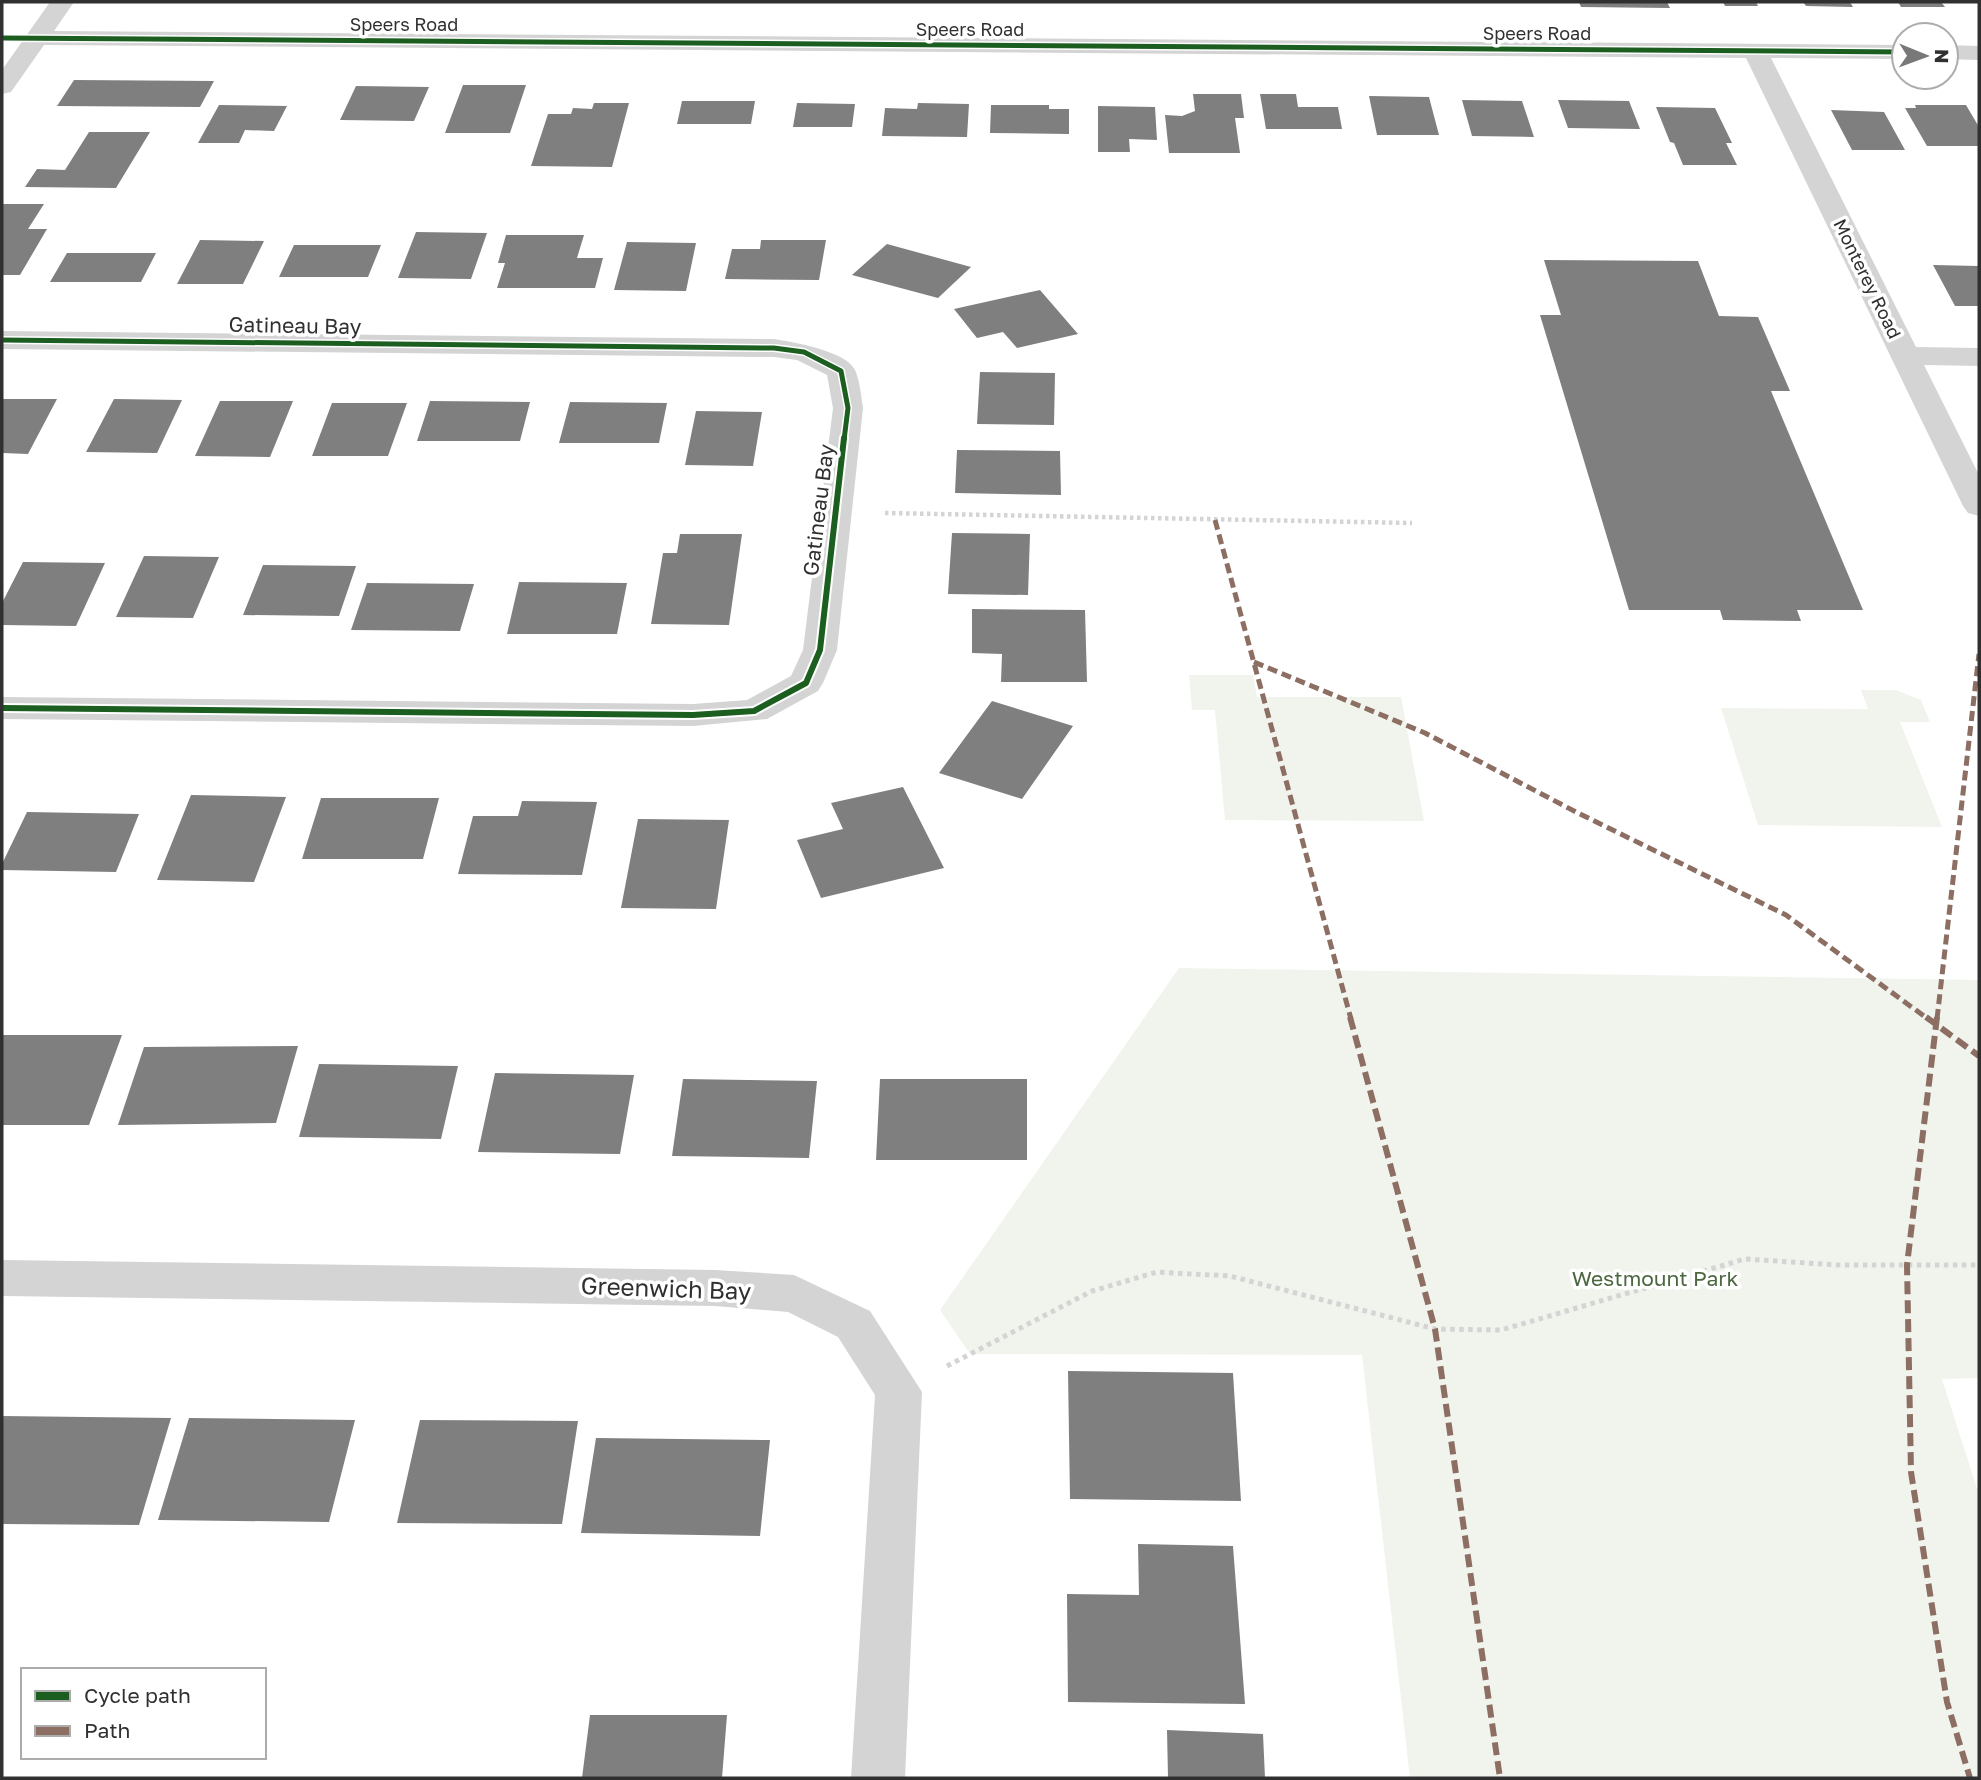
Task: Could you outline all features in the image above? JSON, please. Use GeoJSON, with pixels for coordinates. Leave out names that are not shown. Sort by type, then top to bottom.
{"type":"FeatureCollection","features":[{"type":"Feature","properties":{"kind":"street"},"geometry":{"type":"LineString","coordinates":[[2,88],[62,2]]}},
{"type":"Feature","properties":{"kind":"street","name":"Speers Road"},"geometry":{"type":"LineString","coordinates":[[37,38],[1890,52]]}},
{"type":"Feature","properties":{"kind":"street","name":"Monterey Road"},"geometry":{"type":"LineString","coordinates":[[1755,51],[1979,506]]}},
{"type":"Feature","properties":{"kind":"street"},"geometry":{"type":"LineString","coordinates":[[1960,52],[1979,53]]}},
{"type":"Feature","properties":{"kind":"street","name":"Gatineau Bay"},"geometry":{"type":"LineString","coordinates":[[2,340],[774,348],[804,352],[841,371],[848,408],[820,650],[806,683],[754,711],[693,715],[2,708]]}},
{"type":"Feature","properties":{"kind":"street"},"geometry":{"type":"LineString","coordinates":[[1905,356],[1979,357]]}},
{"type":"Feature","properties":{"kind":"street","name":"Greenwich Bay"},"geometry":{"type":"LineString","coordinates":[[2,1278],[715,1288],[794,1294],[854,1324],[899,1392]]}},
{"type":"Feature","properties":{"kind":"street"},"geometry":{"type":"LineString","coordinates":[[878,1778],[899,1392]]}},
{"type":"Feature","properties":{"kind":"path"},"geometry":{"type":"LineString","coordinates":[[836,512],[1412,523]]}},
{"type":"Feature","properties":{"kind":"path"},"geometry":{"type":"LineString","coordinates":[[899,1392],[1093,1291],[1157,1272],[1230,1276],[1435,1329],[1501,1330],[1745,1259],[1837,1265],[1979,1265]]}},
{"type":"Feature","properties":{"kind":"green space"},"geometry":{"type":"Polygon","coordinates":[[[1189,675],[1253,675],[1257,697],[1401,697],[1424,821],[1225,820],[1215,710],[1192,710],[1189,675]]]}},
{"type":"Feature","properties":{"kind":"green space"},"geometry":{"type":"Polygon","coordinates":[[[1861,690],[1896,690],[1921,700],[1930,722],[1900,722],[1942,827],[1758,825],[1721,708],[1868,709],[1861,690]]]}},
{"type":"Feature","properties":{"kind":"green space","name":"Westmount Park"},"geometry":{"type":"Polygon","coordinates":[[[1179,968],[1979,980],[1979,1378],[1942,1379],[1979,1495],[1979,1778],[1410,1778],[1362,1355],[970,1354],[940,1310],[1179,968]]]}},
{"type":"Feature","properties":{"kind":"building"},"geometry":{"type":"Polygon","coordinates":[[[1579,2],[1667,2],[1670,8],[1581,7],[1579,2]]]}},
{"type":"Feature","properties":{"kind":"building"},"geometry":{"type":"Polygon","coordinates":[[[1723,2],[1756,2],[1758,6],[1725,6],[1723,2]]]}},
{"type":"Feature","properties":{"kind":"building"},"geometry":{"type":"Polygon","coordinates":[[[1803,2],[1850,2],[1853,7],[1806,6],[1803,2]]]}},
{"type":"Feature","properties":{"kind":"building"},"geometry":{"type":"Polygon","coordinates":[[[1898,2],[1941,2],[1945,7],[1901,7],[1898,2]]]}},
{"type":"Feature","properties":{"kind":"building"},"geometry":{"type":"Polygon","coordinates":[[[74,80],[214,81],[200,107],[57,106],[74,80]]]}},
{"type":"Feature","properties":{"kind":"building"},"geometry":{"type":"Polygon","coordinates":[[[463,85],[526,85],[510,133],[445,133],[463,85]]]}},
{"type":"Feature","properties":{"kind":"building"},"geometry":{"type":"Polygon","coordinates":[[[356,86],[429,87],[414,121],[340,120],[356,86]]]}},
{"type":"Feature","properties":{"kind":"building"},"geometry":{"type":"Polygon","coordinates":[[[1193,94],[1241,94],[1244,118],[1235,118],[1240,153],[1169,153],[1165,115],[1182,116],[1195,111],[1193,94]]]}},
{"type":"Feature","properties":{"kind":"building"},"geometry":{"type":"Polygon","coordinates":[[[1260,94],[1296,94],[1298,107],[1338,107],[1342,129],[1266,129],[1260,94]]]}},
{"type":"Feature","properties":{"kind":"building"},"geometry":{"type":"Polygon","coordinates":[[[1369,96],[1429,97],[1439,135],[1377,135],[1369,96]]]}},
{"type":"Feature","properties":{"kind":"building"},"geometry":{"type":"Polygon","coordinates":[[[1462,100],[1522,101],[1534,137],[1472,136],[1462,100]]]}},
{"type":"Feature","properties":{"kind":"building"},"geometry":{"type":"Polygon","coordinates":[[[1558,100],[1629,101],[1640,129],[1568,128],[1558,100]]]}},
{"type":"Feature","properties":{"kind":"building"},"geometry":{"type":"Polygon","coordinates":[[[682,101],[755,101],[751,124],[677,124],[682,101]]]}},
{"type":"Feature","properties":{"kind":"building"},"geometry":{"type":"Polygon","coordinates":[[[594,103],[629,103],[612,167],[531,166],[548,114],[571,114],[573,108],[592,109],[594,103]]]}},
{"type":"Feature","properties":{"kind":"building"},"geometry":{"type":"Polygon","coordinates":[[[797,103],[855,104],[852,127],[793,127],[797,103]]]}},
{"type":"Feature","properties":{"kind":"building"},"geometry":{"type":"Polygon","coordinates":[[[918,103],[969,104],[967,137],[882,136],[885,108],[917,109],[918,103]]]}},
{"type":"Feature","properties":{"kind":"building"},"geometry":{"type":"Polygon","coordinates":[[[219,105],[287,106],[274,131],[245,130],[239,143],[198,143],[219,105]]]}},
{"type":"Feature","properties":{"kind":"building"},"geometry":{"type":"Polygon","coordinates":[[[991,105],[1049,105],[1049,109],[1069,109],[1069,134],[990,133],[991,105]]]}},
{"type":"Feature","properties":{"kind":"building"},"geometry":{"type":"Polygon","coordinates":[[[1915,105],[1966,105],[1979,127],[1979,146],[1927,146],[1905,108],[1916,108],[1915,105]]]}},
{"type":"Feature","properties":{"kind":"building"},"geometry":{"type":"Polygon","coordinates":[[[1098,106],[1155,107],[1157,140],[1129,139],[1130,152],[1098,152],[1098,106]]]}},
{"type":"Feature","properties":{"kind":"building"},"geometry":{"type":"Polygon","coordinates":[[[1656,107],[1715,108],[1732,143],[1726,143],[1737,165],[1683,165],[1656,107]]]}},
{"type":"Feature","properties":{"kind":"building"},"geometry":{"type":"Polygon","coordinates":[[[1831,110],[1884,112],[1905,150],[1852,150],[1831,110]]]}},
{"type":"Feature","properties":{"kind":"building"},"geometry":{"type":"Polygon","coordinates":[[[89,132],[150,132],[116,188],[25,187],[37,169],[65,170],[89,132]]]}},
{"type":"Feature","properties":{"kind":"building"},"geometry":{"type":"Polygon","coordinates":[[[2,204],[44,204],[28,229],[47,229],[20,275],[2,275],[2,204]]]}},
{"type":"Feature","properties":{"kind":"building"},"geometry":{"type":"Polygon","coordinates":[[[416,232],[487,233],[471,279],[398,278],[416,232]]]}},
{"type":"Feature","properties":{"kind":"building"},"geometry":{"type":"Polygon","coordinates":[[[506,235],[584,235],[577,258],[603,258],[595,288],[497,288],[505,263],[498,263],[506,235]]]}},
{"type":"Feature","properties":{"kind":"building"},"geometry":{"type":"Polygon","coordinates":[[[200,240],[264,241],[243,284],[177,284],[200,240]]]}},
{"type":"Feature","properties":{"kind":"building"},"geometry":{"type":"Polygon","coordinates":[[[761,240],[826,240],[819,280],[725,279],[732,249],[760,249],[761,240]]]}},
{"type":"Feature","properties":{"kind":"building"},"geometry":{"type":"Polygon","coordinates":[[[627,242],[696,243],[686,291],[614,290],[627,242]]]}},
{"type":"Feature","properties":{"kind":"building"},"geometry":{"type":"Polygon","coordinates":[[[887,244],[971,267],[938,298],[852,275],[887,244]]]}},
{"type":"Feature","properties":{"kind":"building"},"geometry":{"type":"Polygon","coordinates":[[[294,245],[381,245],[368,277],[279,277],[294,245]]]}},
{"type":"Feature","properties":{"kind":"building"},"geometry":{"type":"Polygon","coordinates":[[[67,253],[156,253],[141,282],[50,282],[67,253]]]}},
{"type":"Feature","properties":{"kind":"building"},"geometry":{"type":"Polygon","coordinates":[[[1544,260],[1698,261],[1719,316],[1758,317],[1790,391],[1771,391],[1863,610],[1797,610],[1801,621],[1723,620],[1720,610],[1629,610],[1540,315],[1561,315],[1544,260]]]}},
{"type":"Feature","properties":{"kind":"building"},"geometry":{"type":"Polygon","coordinates":[[[1933,265],[1979,266],[1979,306],[1955,306],[1933,265]]]}},
{"type":"Feature","properties":{"kind":"building"},"geometry":{"type":"Polygon","coordinates":[[[1040,290],[1078,334],[1017,348],[1003,332],[977,338],[954,309],[1040,290]]]}},
{"type":"Feature","properties":{"kind":"building"},"geometry":{"type":"Polygon","coordinates":[[[980,372],[1055,373],[1054,425],[977,424],[980,372]]]}},
{"type":"Feature","properties":{"kind":"building"},"geometry":{"type":"Polygon","coordinates":[[[2,399],[57,399],[28,454],[2,453],[2,399]]]}},
{"type":"Feature","properties":{"kind":"building"},"geometry":{"type":"Polygon","coordinates":[[[114,399],[182,400],[157,453],[86,452],[114,399]]]}},
{"type":"Feature","properties":{"kind":"building"},"geometry":{"type":"Polygon","coordinates":[[[220,401],[293,401],[270,457],[195,456],[220,401]]]}},
{"type":"Feature","properties":{"kind":"building"},"geometry":{"type":"Polygon","coordinates":[[[430,401],[530,402],[520,441],[417,441],[430,401]]]}},
{"type":"Feature","properties":{"kind":"building"},"geometry":{"type":"Polygon","coordinates":[[[570,402],[667,403],[659,443],[559,443],[570,402]]]}},
{"type":"Feature","properties":{"kind":"building"},"geometry":{"type":"Polygon","coordinates":[[[332,403],[407,403],[388,456],[312,456],[332,403]]]}},
{"type":"Feature","properties":{"kind":"building"},"geometry":{"type":"Polygon","coordinates":[[[696,411],[762,412],[753,466],[685,465],[696,411]]]}},
{"type":"Feature","properties":{"kind":"building"},"geometry":{"type":"Polygon","coordinates":[[[957,450],[1060,451],[1061,495],[955,493],[957,450]]]}},
{"type":"Feature","properties":{"kind":"building"},"geometry":{"type":"Polygon","coordinates":[[[952,533],[1030,534],[1028,595],[948,594],[952,533]]]}},
{"type":"Feature","properties":{"kind":"building"},"geometry":{"type":"Polygon","coordinates":[[[680,534],[742,534],[729,625],[651,624],[663,553],[677,553],[680,534]]]}},
{"type":"Feature","properties":{"kind":"building"},"geometry":{"type":"Polygon","coordinates":[[[144,556],[219,557],[193,618],[116,617],[144,556]]]}},
{"type":"Feature","properties":{"kind":"building"},"geometry":{"type":"Polygon","coordinates":[[[23,562],[105,563],[76,626],[2,625],[2,603],[23,562]]]}},
{"type":"Feature","properties":{"kind":"building"},"geometry":{"type":"Polygon","coordinates":[[[263,565],[356,566],[339,616],[243,615],[263,565]]]}},
{"type":"Feature","properties":{"kind":"building"},"geometry":{"type":"Polygon","coordinates":[[[519,582],[627,583],[617,634],[507,634],[519,582]]]}},
{"type":"Feature","properties":{"kind":"building"},"geometry":{"type":"Polygon","coordinates":[[[367,583],[474,584],[460,631],[351,630],[367,583]]]}},
{"type":"Feature","properties":{"kind":"building"},"geometry":{"type":"Polygon","coordinates":[[[972,609],[1085,610],[1087,682],[1001,682],[1002,654],[972,653],[972,609]]]}},
{"type":"Feature","properties":{"kind":"building"},"geometry":{"type":"Polygon","coordinates":[[[992,701],[1073,726],[1022,799],[939,773],[992,701]]]}},
{"type":"Feature","properties":{"kind":"building"},"geometry":{"type":"Polygon","coordinates":[[[903,787],[944,868],[821,898],[797,840],[843,829],[831,803],[903,787]]]}},
{"type":"Feature","properties":{"kind":"building"},"geometry":{"type":"Polygon","coordinates":[[[191,795],[286,797],[254,882],[157,880],[191,795]]]}},
{"type":"Feature","properties":{"kind":"building"},"geometry":{"type":"Polygon","coordinates":[[[321,798],[439,798],[423,859],[302,859],[321,798]]]}},
{"type":"Feature","properties":{"kind":"building"},"geometry":{"type":"Polygon","coordinates":[[[522,801],[597,802],[582,875],[458,874],[473,816],[518,816],[522,801]]]}},
{"type":"Feature","properties":{"kind":"building"},"geometry":{"type":"Polygon","coordinates":[[[27,812],[139,814],[116,872],[2,870],[2,864],[27,812]]]}},
{"type":"Feature","properties":{"kind":"building"},"geometry":{"type":"Polygon","coordinates":[[[638,819],[729,820],[716,909],[621,908],[638,819]]]}},
{"type":"Feature","properties":{"kind":"building"},"geometry":{"type":"Polygon","coordinates":[[[2,1035],[122,1035],[89,1125],[2,1125],[2,1035]]]}},
{"type":"Feature","properties":{"kind":"building"},"geometry":{"type":"Polygon","coordinates":[[[298,1046],[276,1123],[118,1125],[144,1047],[298,1046]]]}},
{"type":"Feature","properties":{"kind":"building"},"geometry":{"type":"Polygon","coordinates":[[[319,1064],[458,1066],[441,1139],[299,1137],[319,1064]]]}},
{"type":"Feature","properties":{"kind":"building"},"geometry":{"type":"Polygon","coordinates":[[[495,1073],[634,1075],[620,1154],[478,1152],[495,1073]]]}},
{"type":"Feature","properties":{"kind":"building"},"geometry":{"type":"Polygon","coordinates":[[[683,1079],[817,1081],[809,1158],[672,1156],[683,1079]]]}},
{"type":"Feature","properties":{"kind":"building"},"geometry":{"type":"Polygon","coordinates":[[[880,1079],[1027,1079],[1027,1160],[876,1160],[880,1079]]]}},
{"type":"Feature","properties":{"kind":"building"},"geometry":{"type":"Polygon","coordinates":[[[1068,1371],[1233,1373],[1241,1501],[1070,1499],[1068,1371]]]}},
{"type":"Feature","properties":{"kind":"building"},"geometry":{"type":"Polygon","coordinates":[[[2,1416],[171,1418],[139,1525],[2,1524],[2,1416]]]}},
{"type":"Feature","properties":{"kind":"building"},"geometry":{"type":"Polygon","coordinates":[[[189,1418],[355,1420],[329,1522],[158,1520],[189,1418]]]}},
{"type":"Feature","properties":{"kind":"building"},"geometry":{"type":"Polygon","coordinates":[[[420,1420],[578,1421],[562,1524],[397,1523],[420,1420]]]}},
{"type":"Feature","properties":{"kind":"building"},"geometry":{"type":"Polygon","coordinates":[[[596,1438],[770,1440],[760,1536],[581,1533],[596,1438]]]}},
{"type":"Feature","properties":{"kind":"building"},"geometry":{"type":"Polygon","coordinates":[[[1138,1544],[1233,1546],[1245,1704],[1068,1702],[1067,1594],[1139,1595],[1138,1544]]]}},
{"type":"Feature","properties":{"kind":"building"},"geometry":{"type":"Polygon","coordinates":[[[590,1715],[727,1715],[722,1778],[582,1778],[590,1715]]]}},
{"type":"Feature","properties":{"kind":"building"},"geometry":{"type":"Polygon","coordinates":[[[1167,1730],[1263,1734],[1265,1778],[1168,1778],[1167,1730]]]}},
{"type":"Feature","properties":{"kind":"marked path"},"geometry":{"type":"LineString","coordinates":[[1215,520],[1435,1329],[1500,1778]]}},
{"type":"Feature","properties":{"kind":"marked path"},"geometry":{"type":"LineString","coordinates":[[1970,1778],[1947,1702],[1911,1472],[1907,1265],[1979,654]]}},
{"type":"Feature","properties":{"kind":"marked path"},"geometry":{"type":"LineString","coordinates":[[1254,662],[1425,733],[1576,812],[1786,915],[1979,1056]]}},
{"type":"Feature","properties":{"kind":"cycle path"},"geometry":{"type":"LineString","coordinates":[[2,38],[1890,52]]}},
{"type":"Feature","properties":{"kind":"cycle path"},"geometry":{"type":"LineString","coordinates":[[2,340],[774,348],[804,352],[841,371],[848,408],[820,650],[806,683],[754,711],[693,715],[2,708]]}}]}
